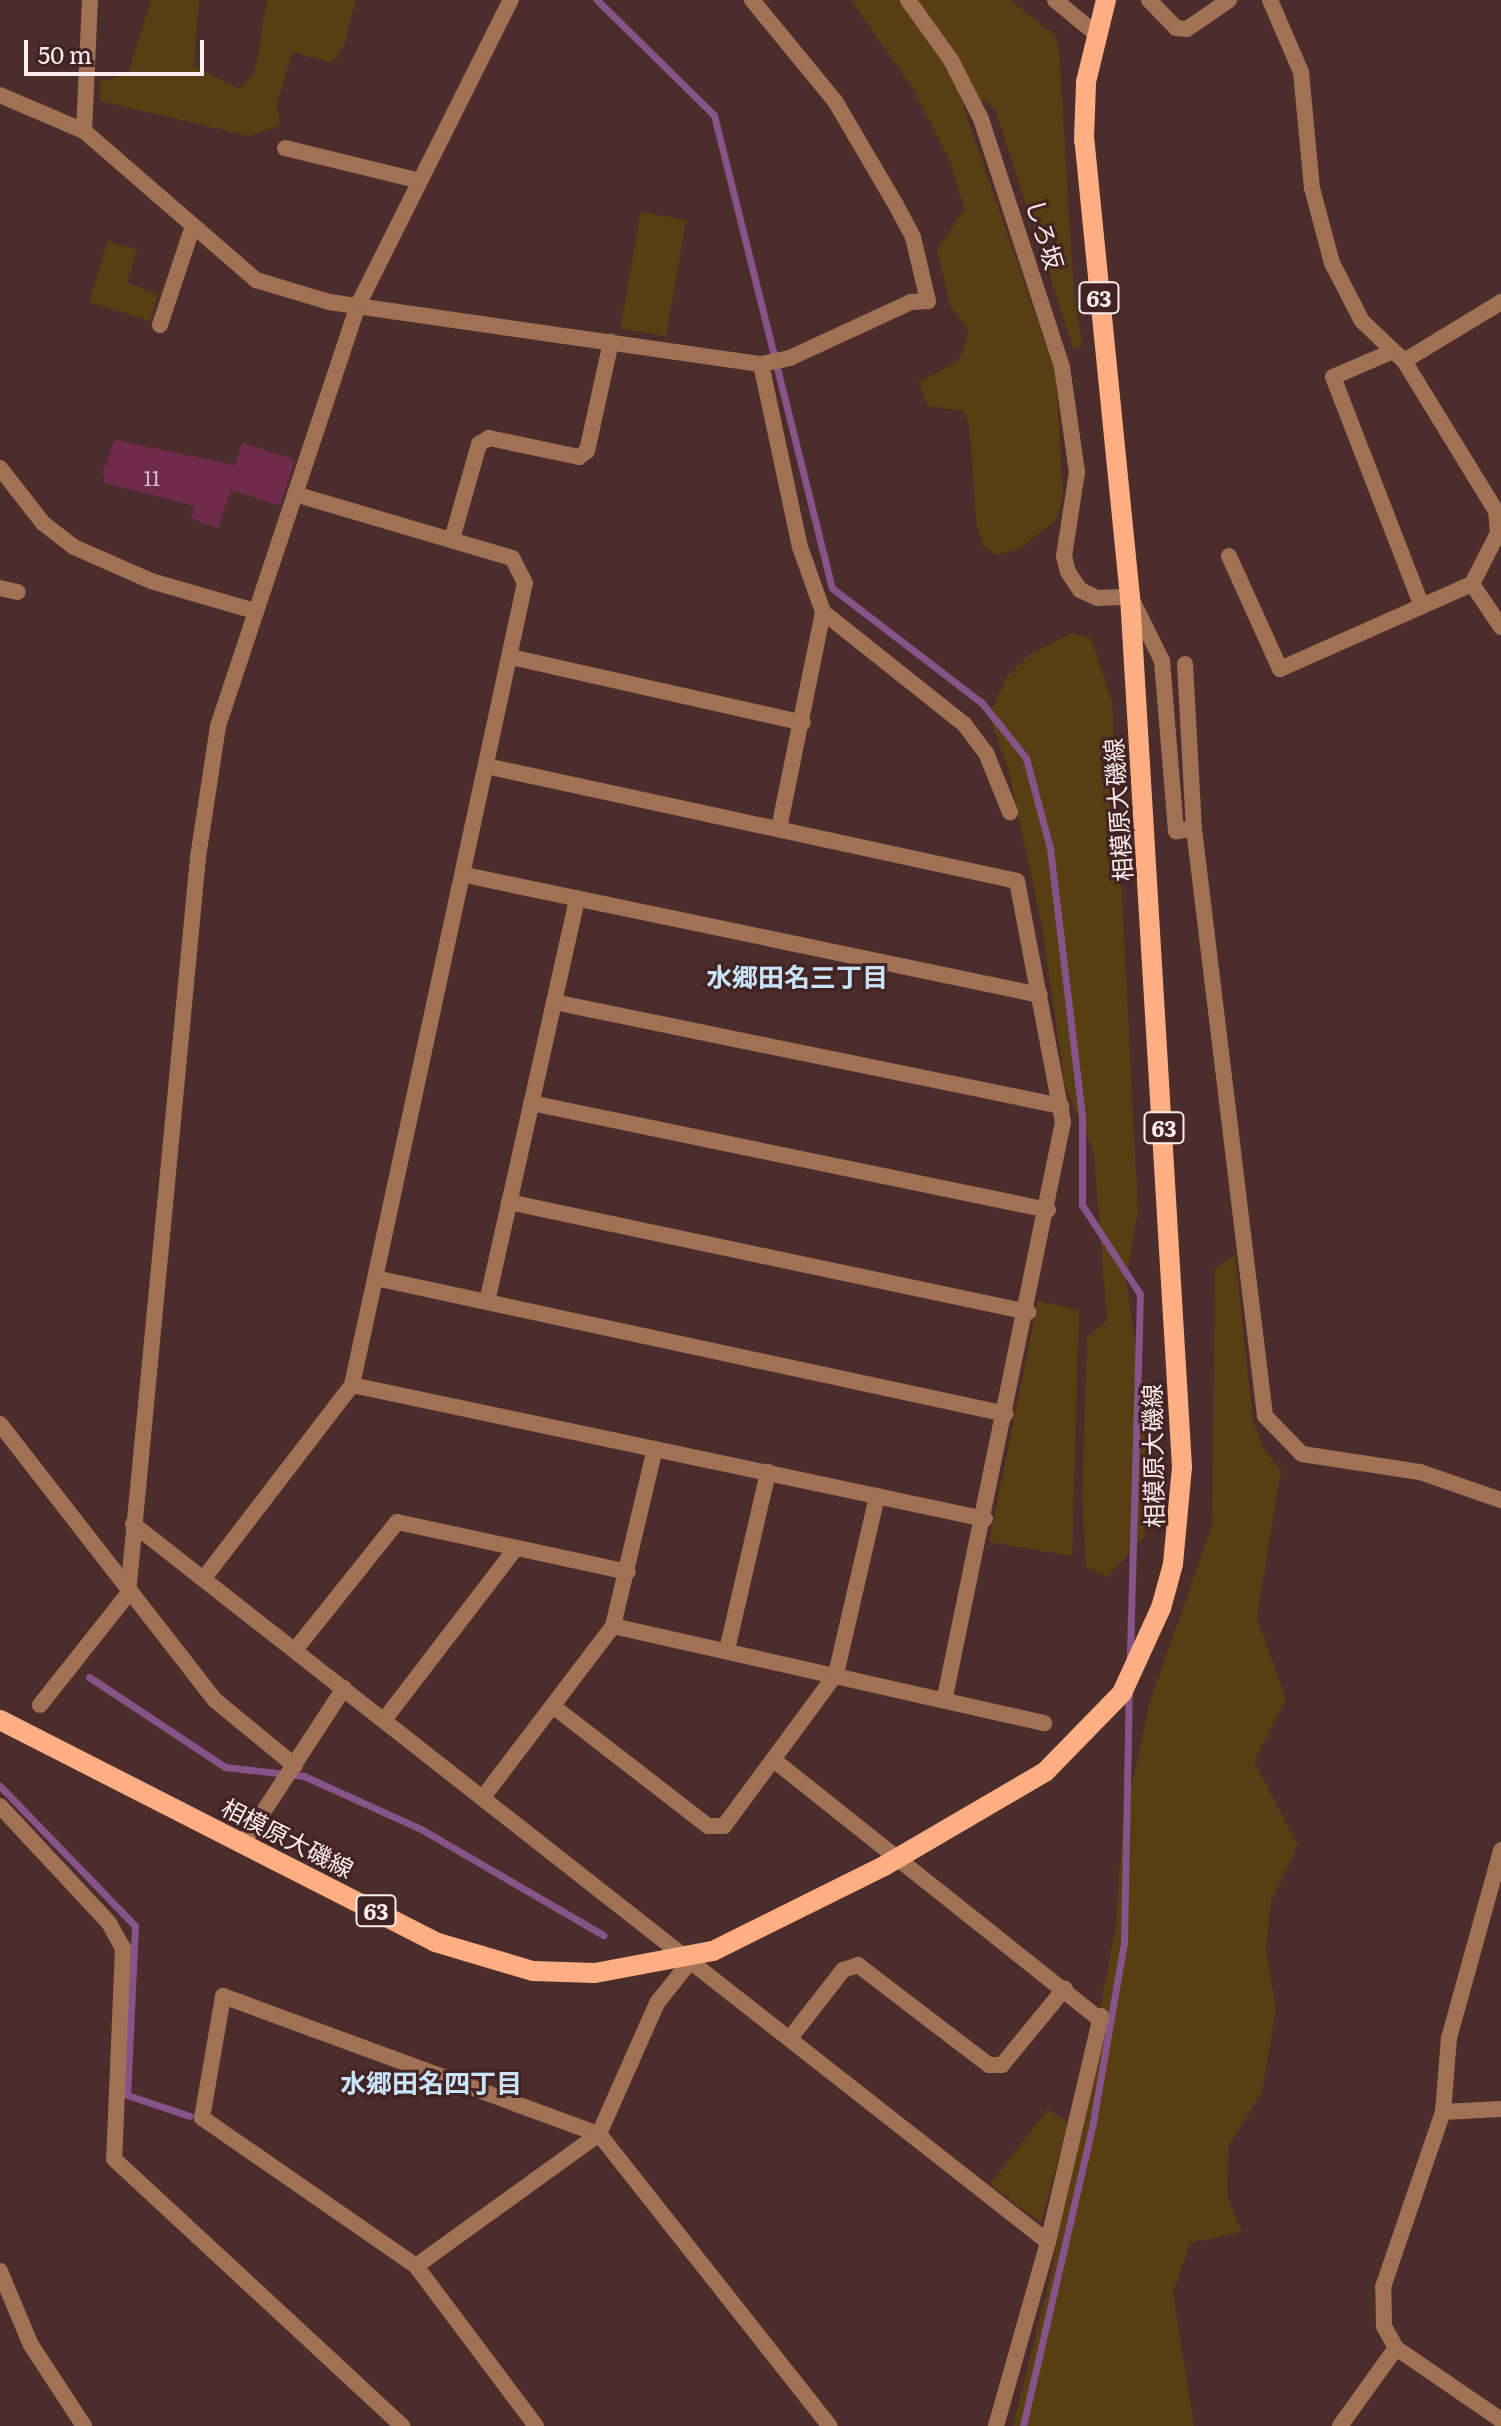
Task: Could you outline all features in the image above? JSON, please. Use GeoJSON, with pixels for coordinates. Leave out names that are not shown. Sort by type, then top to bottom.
{"type":"FeatureCollection","features":[{"type":"Feature","properties":{"kind":"main road","name":"相模原大磯線"},"geometry":{"type":"LineString","coordinates":[[0,1720],[435,1942],[504,1965],[595,1973],[692,1959],[900,1857],[1045,1772],[1122,1693],[1143,1653],[1178,1542],[1182,1467],[1130,597],[1084,140],[1095,33],[1106,0]]}},
{"type":"Feature","properties":{"kind":"street"},"geometry":{"type":"LineString","coordinates":[[84,131],[90,0]]}},
{"type":"Feature","properties":{"kind":"street"},"geometry":{"type":"LineString","coordinates":[[40,1705],[128,1594],[198,857],[218,726],[359,303],[416,180],[511,0]]}},
{"type":"Feature","properties":{"kind":"street"},"geometry":{"type":"LineString","coordinates":[[0,95],[84,131],[237,268],[282,293],[761,364],[790,358],[857,323],[928,301],[913,237],[896,205],[835,101],[752,0]]}},
{"type":"Feature","properties":{"kind":"street","name":"しろ坂"},"geometry":{"type":"LineString","coordinates":[[908,0],[951,60],[981,119],[1062,367],[1077,472],[1064,556],[1068,572],[1080,590],[1097,598],[1130,597]]}},
{"type":"Feature","properties":{"kind":"street"},"geometry":{"type":"LineString","coordinates":[[1055,0],[1095,33]]}},
{"type":"Feature","properties":{"kind":"street"},"geometry":{"type":"LineString","coordinates":[[1149,0],[1176,28],[1187,29],[1229,0]]}},
{"type":"Feature","properties":{"kind":"street"},"geometry":{"type":"LineString","coordinates":[[1229,556],[1280,669],[1472,584],[1498,533],[1496,511],[1397,356],[1362,321],[1332,263],[1312,188],[1301,72],[1270,0]]}},
{"type":"Feature","properties":{"kind":"street"},"geometry":{"type":"LineString","coordinates":[[285,148],[416,180]]}},
{"type":"Feature","properties":{"kind":"street"},"geometry":{"type":"LineString","coordinates":[[160,325],[192,229]]}},
{"type":"Feature","properties":{"kind":"street"},"geometry":{"type":"LineString","coordinates":[[1422,606],[1333,377],[1397,356],[1501,302]]}},
{"type":"Feature","properties":{"kind":"street"},"geometry":{"type":"LineString","coordinates":[[452,539],[479,444],[489,438],[579,457],[587,451],[611,342]]}},
{"type":"Feature","properties":{"kind":"street"},"geometry":{"type":"LineString","coordinates":[[761,364],[800,547],[823,612],[803,723],[779,829]]}},
{"type":"Feature","properties":{"kind":"street"},"geometry":{"type":"LineString","coordinates":[[0,468],[43,523],[74,547],[151,581],[255,611]]}},
{"type":"Feature","properties":{"kind":"street"},"geometry":{"type":"LineString","coordinates":[[204,1578],[352,1385],[380,1279],[511,657],[522,570],[512,558],[295,494]]}},
{"type":"Feature","properties":{"kind":"street"},"geometry":{"type":"LineString","coordinates":[[1472,584],[1501,627]]}},
{"type":"Feature","properties":{"kind":"street"},"geometry":{"type":"LineString","coordinates":[[0,588],[18,592]]}},
{"type":"Feature","properties":{"kind":"street"},"geometry":{"type":"LineString","coordinates":[[1130,597],[1162,661],[1176,831],[1194,829]]}},
{"type":"Feature","properties":{"kind":"street"},"geometry":{"type":"LineString","coordinates":[[823,612],[964,724],[986,753],[1010,812]]}},
{"type":"Feature","properties":{"kind":"street"},"geometry":{"type":"LineString","coordinates":[[511,657],[803,723]]}},
{"type":"Feature","properties":{"kind":"street"},"geometry":{"type":"LineString","coordinates":[[1185,664],[1194,829],[1265,1416],[1302,1454],[1420,1472],[1501,1500]]}},
{"type":"Feature","properties":{"kind":"street"},"geometry":{"type":"LineString","coordinates":[[486,766],[1017,881],[1061,1106],[1048,1210],[1028,1312],[945,1697]]}},
{"type":"Feature","properties":{"kind":"street"},"geometry":{"type":"LineString","coordinates":[[465,875],[1040,995]]}},
{"type":"Feature","properties":{"kind":"street"},"geometry":{"type":"LineString","coordinates":[[487,1302],[577,898]]}},
{"type":"Feature","properties":{"kind":"street"},"geometry":{"type":"LineString","coordinates":[[554,1002],[1061,1106]]}},
{"type":"Feature","properties":{"kind":"street"},"geometry":{"type":"LineString","coordinates":[[531,1103],[1048,1210]]}},
{"type":"Feature","properties":{"kind":"street"},"geometry":{"type":"LineString","coordinates":[[509,1202],[1028,1312]]}},
{"type":"Feature","properties":{"kind":"street"},"geometry":{"type":"LineString","coordinates":[[380,1279],[1006,1414]]}},
{"type":"Feature","properties":{"kind":"street"},"geometry":{"type":"LineString","coordinates":[[352,1385],[985,1519]]}},
{"type":"Feature","properties":{"kind":"street"},"geometry":{"type":"LineString","coordinates":[[0,1424],[128,1594],[216,1701],[295,1766]]}},
{"type":"Feature","properties":{"kind":"street"},"geometry":{"type":"LineString","coordinates":[[484,1796],[613,1626],[655,1449]]}},
{"type":"Feature","properties":{"kind":"street"},"geometry":{"type":"LineString","coordinates":[[727,1650],[768,1472]]}},
{"type":"Feature","properties":{"kind":"street"},"geometry":{"type":"LineString","coordinates":[[554,1707],[714,1829],[724,1826],[775,1761],[836,1674],[877,1496]]}},
{"type":"Feature","properties":{"kind":"street"},"geometry":{"type":"LineString","coordinates":[[133,1524],[692,1959],[1048,2242]]}},
{"type":"Feature","properties":{"kind":"street"},"geometry":{"type":"LineString","coordinates":[[295,1650],[393,1524],[628,1572]]}},
{"type":"Feature","properties":{"kind":"street"},"geometry":{"type":"LineString","coordinates":[[384,1720],[516,1548]]}},
{"type":"Feature","properties":{"kind":"street"},"geometry":{"type":"LineString","coordinates":[[613,1626],[945,1697],[1044,1723]]}},
{"type":"Feature","properties":{"kind":"street"},"geometry":{"type":"LineString","coordinates":[[243,1843],[344,1688]]}},
{"type":"Feature","properties":{"kind":"street"},"geometry":{"type":"LineString","coordinates":[[775,1761],[1101,2018],[1048,2242],[996,2426]]}},
{"type":"Feature","properties":{"kind":"street"},"geometry":{"type":"LineString","coordinates":[[0,1806],[109,1923],[123,1948],[114,2159],[402,2426]]}},
{"type":"Feature","properties":{"kind":"street"},"geometry":{"type":"LineString","coordinates":[[1501,1850],[1449,2038],[1443,2112],[1383,2287],[1384,2326],[1396,2348],[1501,2420]]}},
{"type":"Feature","properties":{"kind":"street"},"geometry":{"type":"LineString","coordinates":[[416,2266],[599,2134],[657,2003],[692,1959]]}},
{"type":"Feature","properties":{"kind":"street"},"geometry":{"type":"LineString","coordinates":[[791,2037],[843,1970],[858,1965],[989,2065],[1002,2065],[1065,1988]]}},
{"type":"Feature","properties":{"kind":"street"},"geometry":{"type":"LineString","coordinates":[[536,2426],[416,2266],[202,2118],[223,1996],[599,2134],[830,2426]]}},
{"type":"Feature","properties":{"kind":"street"},"geometry":{"type":"LineString","coordinates":[[1443,2112],[1501,2109]]}},
{"type":"Feature","properties":{"kind":"street"},"geometry":{"type":"LineString","coordinates":[[0,2271],[31,2345],[84,2426]]}},
{"type":"Feature","properties":{"kind":"street"},"geometry":{"type":"LineString","coordinates":[[1340,2426],[1396,2348]]}},
{"type":"Feature","properties":{"kind":"shaded area"},"geometry":{"type":"Polygon","coordinates":[[[151,0],[199,0],[194,66],[239,89],[255,72],[267,0],[356,0],[344,46],[332,63],[293,52],[277,103],[280,126],[249,136],[100,101],[100,82],[128,74],[151,0]]]}},
{"type":"Feature","properties":{"kind":"shaded area"},"geometry":{"type":"Polygon","coordinates":[[[851,0],[1010,0],[1055,35],[1059,48],[1074,298],[1083,345],[1074,350],[995,109],[985,101],[967,99],[963,106],[1056,374],[1063,496],[1056,520],[1019,549],[996,555],[984,547],[977,527],[969,424],[963,411],[928,406],[919,382],[959,360],[969,332],[950,305],[937,250],[964,209],[951,164],[913,89],[851,0]]]}},
{"type":"Feature","properties":{"kind":"shaded area"},"geometry":{"type":"Polygon","coordinates":[[[641,212],[686,220],[666,336],[621,328],[641,212]]]}},
{"type":"Feature","properties":{"kind":"shaded area"},"geometry":{"type":"Polygon","coordinates":[[[108,241],[137,250],[127,283],[158,294],[150,321],[89,302],[108,241]]]}},
{"type":"Feature","properties":{"kind":"shaded area"},"geometry":{"type":"Polygon","coordinates":[[[1072,633],[1091,638],[1112,701],[1138,1211],[1126,1281],[1143,1393],[1148,1518],[1144,1537],[1107,1577],[1086,1567],[1082,1499],[1087,1338],[1107,1320],[1094,1153],[1065,1086],[1042,926],[1008,768],[989,716],[1007,677],[1029,655],[1072,633]]]}},
{"type":"Feature","properties":{"kind":"shaded area"},"geometry":{"type":"Polygon","coordinates":[[[1235,1255],[1253,1419],[1263,1448],[1281,1471],[1257,1617],[1286,1700],[1254,1762],[1298,1845],[1271,1900],[1266,1950],[1276,2009],[1262,2092],[1229,2145],[1227,2195],[1242,2232],[1190,2243],[1173,2293],[1194,2426],[1013,2426],[1050,2279],[1116,1924],[1123,1824],[1150,1702],[1212,1525],[1215,1269],[1235,1255]]]}},
{"type":"Feature","properties":{"kind":"shaded area"},"geometry":{"type":"Polygon","coordinates":[[[1038,1301],[1079,1310],[1072,1556],[989,1542],[1038,1301]]]}},
{"type":"Feature","properties":{"kind":"shaded area"},"geometry":{"type":"Polygon","coordinates":[[[1048,2109],[1068,2123],[1041,2223],[990,2184],[1048,2109]]]}},
{"type":"Feature","properties":{"kind":"building"},"geometry":{"type":"Polygon","coordinates":[[[115,440],[235,465],[242,443],[295,460],[280,506],[231,490],[218,528],[191,519],[195,506],[105,483],[103,472],[115,440]]]}},
{"type":"Feature","properties":{"kind":"waterway"},"geometry":{"type":"LineString","coordinates":[[597,0],[714,115],[832,588],[982,703],[1026,758],[1050,848],[1082,1117],[1082,1205],[1140,1294],[1130,1659]]}},
{"type":"Feature","properties":{"kind":"waterway"},"geometry":{"type":"LineString","coordinates":[[89,1677],[225,1767],[304,1776],[421,1829],[603,1935]]}},
{"type":"Feature","properties":{"kind":"waterway"},"geometry":{"type":"LineString","coordinates":[[1023,2426],[1093,2122],[1124,1943],[1129,1691]]}},
{"type":"Feature","properties":{"kind":"waterway"},"geometry":{"type":"LineString","coordinates":[[0,1786],[135,1926],[127,2095],[190,2116]]}},
{"type":"Feature","properties":{"kind":"district","name":"水郷田名三丁目"},"geometry":{"type":"Point","coordinates":[797,976]}},
{"type":"Feature","properties":{"kind":"district","name":"水郷田名四丁目"},"geometry":{"type":"Point","coordinates":[431,2082]}}]}
